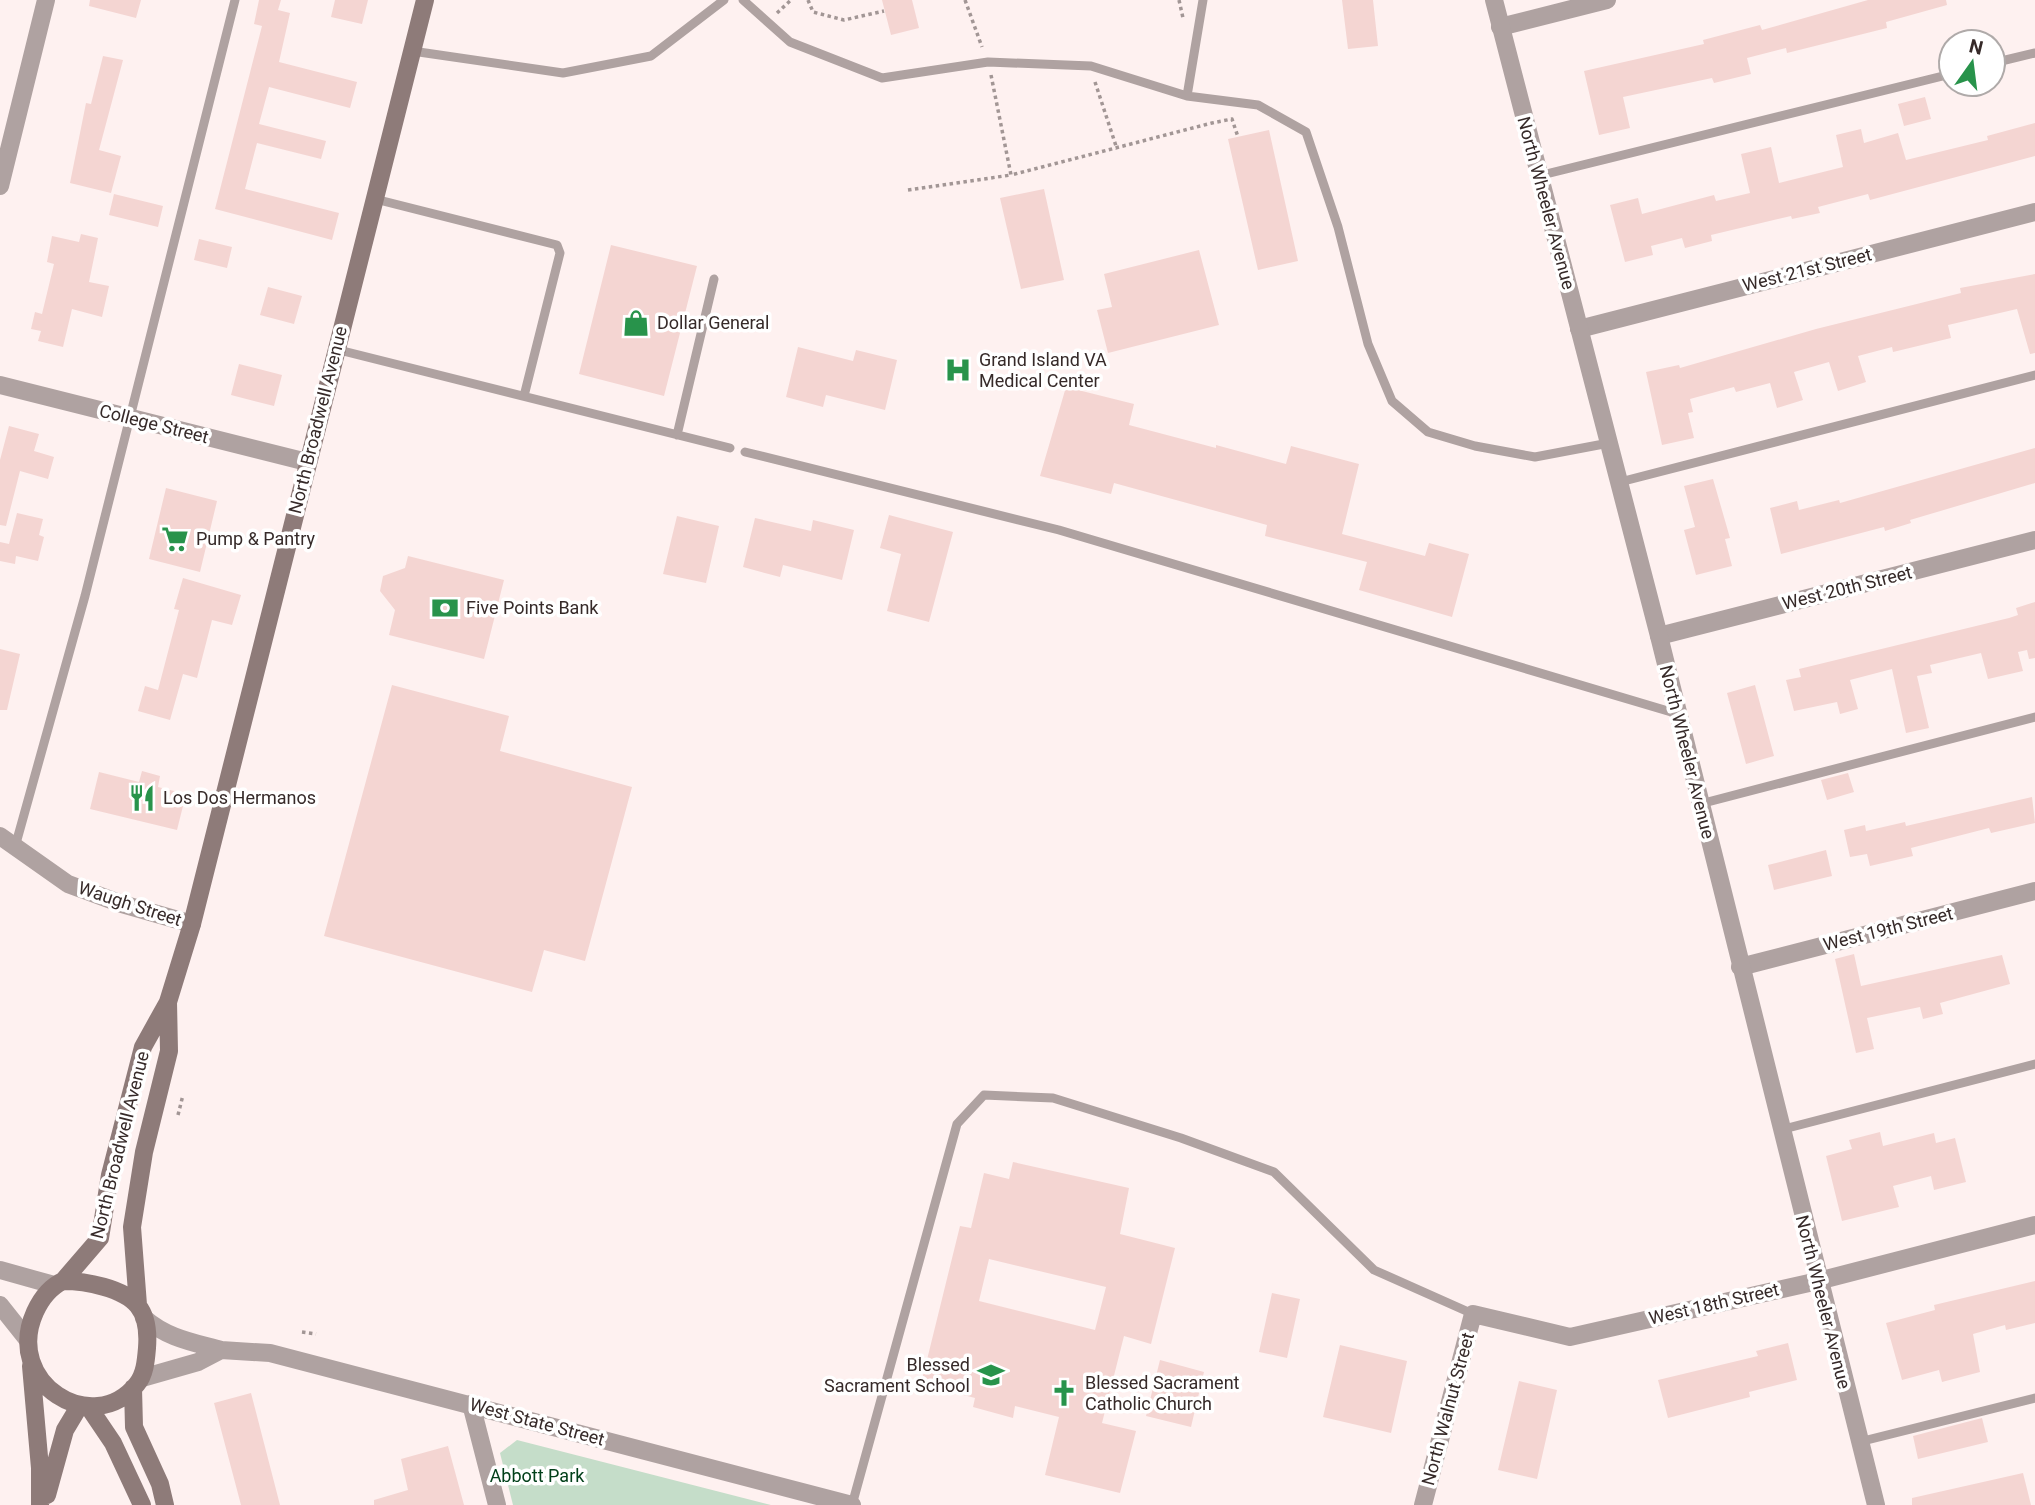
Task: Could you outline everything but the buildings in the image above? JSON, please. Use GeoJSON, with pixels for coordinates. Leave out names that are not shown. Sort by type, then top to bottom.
{"type":"FeatureCollection","features":[{"type":"Feature","properties":{"kind":"main road","name":"North Broadwell Avenue"},"geometry":{"type":"LineString","coordinates":[[59,1283],[100,1238],[110,1175],[143,1047],[168,1002],[192,924],[425,0]]}},
{"type":"Feature","properties":{"kind":"main road","name":"North Broadwell Avenue"},"geometry":{"type":"LineString","coordinates":[[141,1311],[132,1227],[144,1153],[169,1051],[168,1002]]}},
{"type":"Feature","properties":{"kind":"main road"},"geometry":{"type":"LineString","coordinates":[[42,1505],[27,1339],[39,1304],[59,1283],[101,1287],[141,1311],[147,1338],[138,1383],[134,1427],[156,1474],[165,1505]]}},
{"type":"Feature","properties":{"kind":"main road"},"geometry":{"type":"LineString","coordinates":[[31,1366],[50,1390],[84,1405],[113,1443],[142,1505]]}},
{"type":"Feature","properties":{"kind":"main road"},"geometry":{"type":"LineString","coordinates":[[42,1505],[65,1430],[84,1405],[115,1399],[138,1383]]}},
{"type":"Feature","properties":{"kind":"street"},"geometry":{"type":"LineString","coordinates":[[0,186],[46,0]]}},
{"type":"Feature","properties":{"kind":"street","name":"North Wheeler Avenue"},"geometry":{"type":"LineString","coordinates":[[1494,0],[1659,636],[1875,1505]]}},
{"type":"Feature","properties":{"kind":"street"},"geometry":{"type":"LineString","coordinates":[[1500,27],[1607,0]]}},
{"type":"Feature","properties":{"kind":"street","name":"West 21st Street"},"geometry":{"type":"LineString","coordinates":[[1579,329],[2035,212]]}},
{"type":"Feature","properties":{"kind":"street","name":"College Street"},"geometry":{"type":"LineString","coordinates":[[0,385],[307,462]]}},
{"type":"Feature","properties":{"kind":"street","name":"West 20th Street"},"geometry":{"type":"LineString","coordinates":[[1659,636],[2035,540]]}},
{"type":"Feature","properties":{"kind":"street","name":"Waugh Street"},"geometry":{"type":"LineString","coordinates":[[7,842],[47,872],[89,894],[192,924]]}},
{"type":"Feature","properties":{"kind":"street","name":"West 19th Street"},"geometry":{"type":"LineString","coordinates":[[1741,967],[2035,891]]}},
{"type":"Feature","properties":{"kind":"street","name":"West 18th Street"},"geometry":{"type":"LineString","coordinates":[[1474,1314],[1570,1337],[1818,1281],[2035,1225]]}},
{"type":"Feature","properties":{"kind":"street"},"geometry":{"type":"LineString","coordinates":[[0,1270],[59,1283]]}},
{"type":"Feature","properties":{"kind":"street"},"geometry":{"type":"LineString","coordinates":[[0,1305],[27,1339]]}},
{"type":"Feature","properties":{"kind":"street","name":"West State Street"},"geometry":{"type":"LineString","coordinates":[[141,1311],[160,1332],[174,1338],[222,1350],[270,1353],[852,1505]]}},
{"type":"Feature","properties":{"kind":"street","name":"North Walnut Street"},"geometry":{"type":"LineString","coordinates":[[1423,1505],[1474,1314]]}},
{"type":"Feature","properties":{"kind":"street","name":"West State Street"},"geometry":{"type":"LineString","coordinates":[[138,1383],[198,1362],[222,1350]]}},
{"type":"Feature","properties":{"kind":"street"},"geometry":{"type":"LineString","coordinates":[[471,1404],[497,1505]]}},
{"type":"Feature","properties":{"kind":"lane"},"geometry":{"type":"LineString","coordinates":[[7,842],[85,596],[235,0]]}},
{"type":"Feature","properties":{"kind":"lane"},"geometry":{"type":"LineString","coordinates":[[412,51],[563,72],[651,56],[724,0]]}},
{"type":"Feature","properties":{"kind":"lane"},"geometry":{"type":"LineString","coordinates":[[743,0],[790,42],[882,78],[988,62],[1091,66],[1187,96],[1258,105],[1307,132],[1338,227],[1368,344],[1392,401],[1428,432],[1475,446],[1535,457],[1609,443]]}},
{"type":"Feature","properties":{"kind":"lane"},"geometry":{"type":"LineString","coordinates":[[1187,96],[1203,0]]}},
{"type":"Feature","properties":{"kind":"lane"},"geometry":{"type":"LineString","coordinates":[[2007,60],[2035,53]]}},
{"type":"Feature","properties":{"kind":"lane"},"geometry":{"type":"LineString","coordinates":[[1538,176],[1937,77]]}},
{"type":"Feature","properties":{"kind":"lane"},"geometry":{"type":"LineString","coordinates":[[374,199],[557,245],[560,253],[524,396]]}},
{"type":"Feature","properties":{"kind":"lane"},"geometry":{"type":"LineString","coordinates":[[677,435],[714,279]]}},
{"type":"Feature","properties":{"kind":"lane"},"geometry":{"type":"LineString","coordinates":[[335,349],[730,448]]}},
{"type":"Feature","properties":{"kind":"lane"},"geometry":{"type":"LineString","coordinates":[[1619,482],[2035,375]]}},
{"type":"Feature","properties":{"kind":"lane"},"geometry":{"type":"LineString","coordinates":[[746,452],[1059,530],[1678,714]]}},
{"type":"Feature","properties":{"kind":"lane"},"geometry":{"type":"LineString","coordinates":[[1700,804],[2035,717]]}},
{"type":"Feature","properties":{"kind":"lane"},"geometry":{"type":"LineString","coordinates":[[1780,1130],[2035,1063]]}},
{"type":"Feature","properties":{"kind":"lane"},"geometry":{"type":"LineString","coordinates":[[852,1505],[957,1124],[984,1095],[1053,1098],[1181,1138],[1274,1172],[1374,1270],[1474,1314]]}},
{"type":"Feature","properties":{"kind":"lane"},"geometry":{"type":"LineString","coordinates":[[1858,1443],[2035,1398]]}},
{"type":"Feature","properties":{"kind":"path"},"geometry":{"type":"LineString","coordinates":[[808,0],[813,12],[844,20],[884,11]]}},
{"type":"Feature","properties":{"kind":"path"},"geometry":{"type":"LineString","coordinates":[[965,0],[988,62],[1011,176]]}},
{"type":"Feature","properties":{"kind":"path"},"geometry":{"type":"LineString","coordinates":[[1091,66],[1117,149]]}},
{"type":"Feature","properties":{"kind":"path"},"geometry":{"type":"LineString","coordinates":[[908,190],[1011,176],[1232,119],[1238,137]]}},
{"type":"Feature","properties":{"kind":"path"},"geometry":{"type":"LineString","coordinates":[[178,1115],[183,1095]]}},
{"type":"Feature","properties":{"kind":"path"},"geometry":{"type":"LineString","coordinates":[[302,1332],[316,1334]]}},
{"type":"Feature","properties":{"kind":"green space","name":"Abbott Park"},"geometry":{"type":"Polygon","coordinates":[[[517,1440],[771,1505],[513,1505],[500,1453],[517,1440]]]}},
{"type":"Feature","properties":{"kind":"place","name":"Dollar General"},"geometry":{"type":"Point","coordinates":[636,323]}},
{"type":"Feature","properties":{"kind":"place","name":"Grand Island VA Medical Center"},"geometry":{"type":"Point","coordinates":[958,370]}},
{"type":"Feature","properties":{"kind":"place","name":"Pump & Pantry"},"geometry":{"type":"Point","coordinates":[175,539]}},
{"type":"Feature","properties":{"kind":"place","name":"Five Points Bank"},"geometry":{"type":"Point","coordinates":[445,608]}},
{"type":"Feature","properties":{"kind":"place","name":"Los Dos Hermanos"},"geometry":{"type":"Point","coordinates":[142,798]}},
{"type":"Feature","properties":{"kind":"place","name":"Blessed Sacrament School"},"geometry":{"type":"Point","coordinates":[991,1375]}},
{"type":"Feature","properties":{"kind":"place","name":"Blessed Sacrament Catholic Church"},"geometry":{"type":"Point","coordinates":[1064,1393]}}]}
